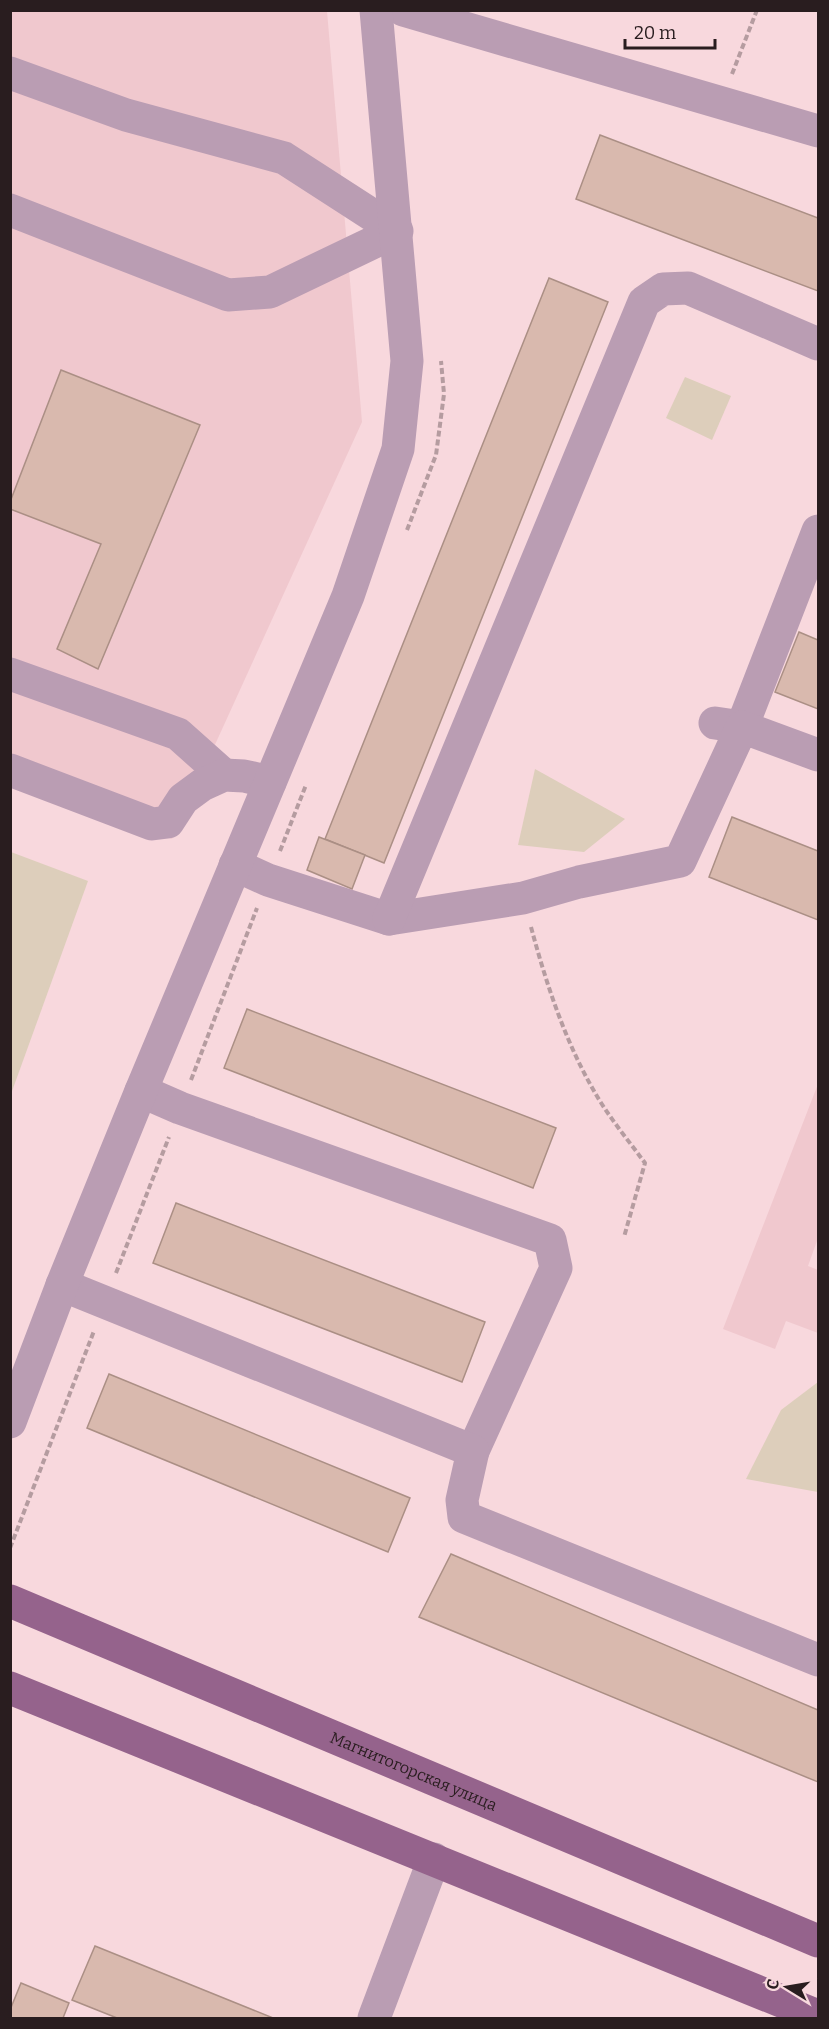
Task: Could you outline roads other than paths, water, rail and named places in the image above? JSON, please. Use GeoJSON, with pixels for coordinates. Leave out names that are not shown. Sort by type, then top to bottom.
{"type":"FeatureCollection","features":[{"type":"Feature","properties":{"kind":"main road","name":"Магнитогорская улица"},"geometry":{"type":"LineString","coordinates":[[10,1601],[819,1941]]}},
{"type":"Feature","properties":{"kind":"main road"},"geometry":{"type":"LineString","coordinates":[[10,1688],[819,2016]]}},
{"type":"Feature","properties":{"kind":"street"},"geometry":{"type":"LineString","coordinates":[[10,1422],[62,1285],[141,1091],[348,596],[398,449],[407,360],[376,10]]}},
{"type":"Feature","properties":{"kind":"street"},"geometry":{"type":"LineString","coordinates":[[403,10],[819,131]]}},
{"type":"Feature","properties":{"kind":"street"},"geometry":{"type":"LineString","coordinates":[[10,73],[126,115],[284,158],[397,231]]}},
{"type":"Feature","properties":{"kind":"street"},"geometry":{"type":"LineString","coordinates":[[10,210],[228,295],[270,292],[397,231]]}},
{"type":"Feature","properties":{"kind":"street"},"geometry":{"type":"LineString","coordinates":[[389,919],[644,302],[663,289],[688,288],[819,344]]}},
{"type":"Feature","properties":{"kind":"street"},"geometry":{"type":"LineString","coordinates":[[235,865],[268,880],[389,919],[523,898],[579,882],[680,861],[728,725],[819,531]]}},
{"type":"Feature","properties":{"kind":"street"},"geometry":{"type":"LineString","coordinates":[[10,674],[177,734],[224,775]]}},
{"type":"Feature","properties":{"kind":"street"},"geometry":{"type":"LineString","coordinates":[[728,725],[819,755]]}},
{"type":"Feature","properties":{"kind":"street"},"geometry":{"type":"LineString","coordinates":[[10,770],[152,824],[168,822],[183,799],[202,785],[224,775],[244,776],[270,782]]}},
{"type":"Feature","properties":{"kind":"street"},"geometry":{"type":"LineString","coordinates":[[141,1091],[180,1108],[550,1240],[556,1269],[473,1451],[462,1500],[464,1517],[819,1660]]}},
{"type":"Feature","properties":{"kind":"street"},"geometry":{"type":"LineString","coordinates":[[62,1285],[473,1451]]}},
{"type":"Feature","properties":{"kind":"street"},"geometry":{"type":"LineString","coordinates":[[374,2019],[434,1859]]}}]}
